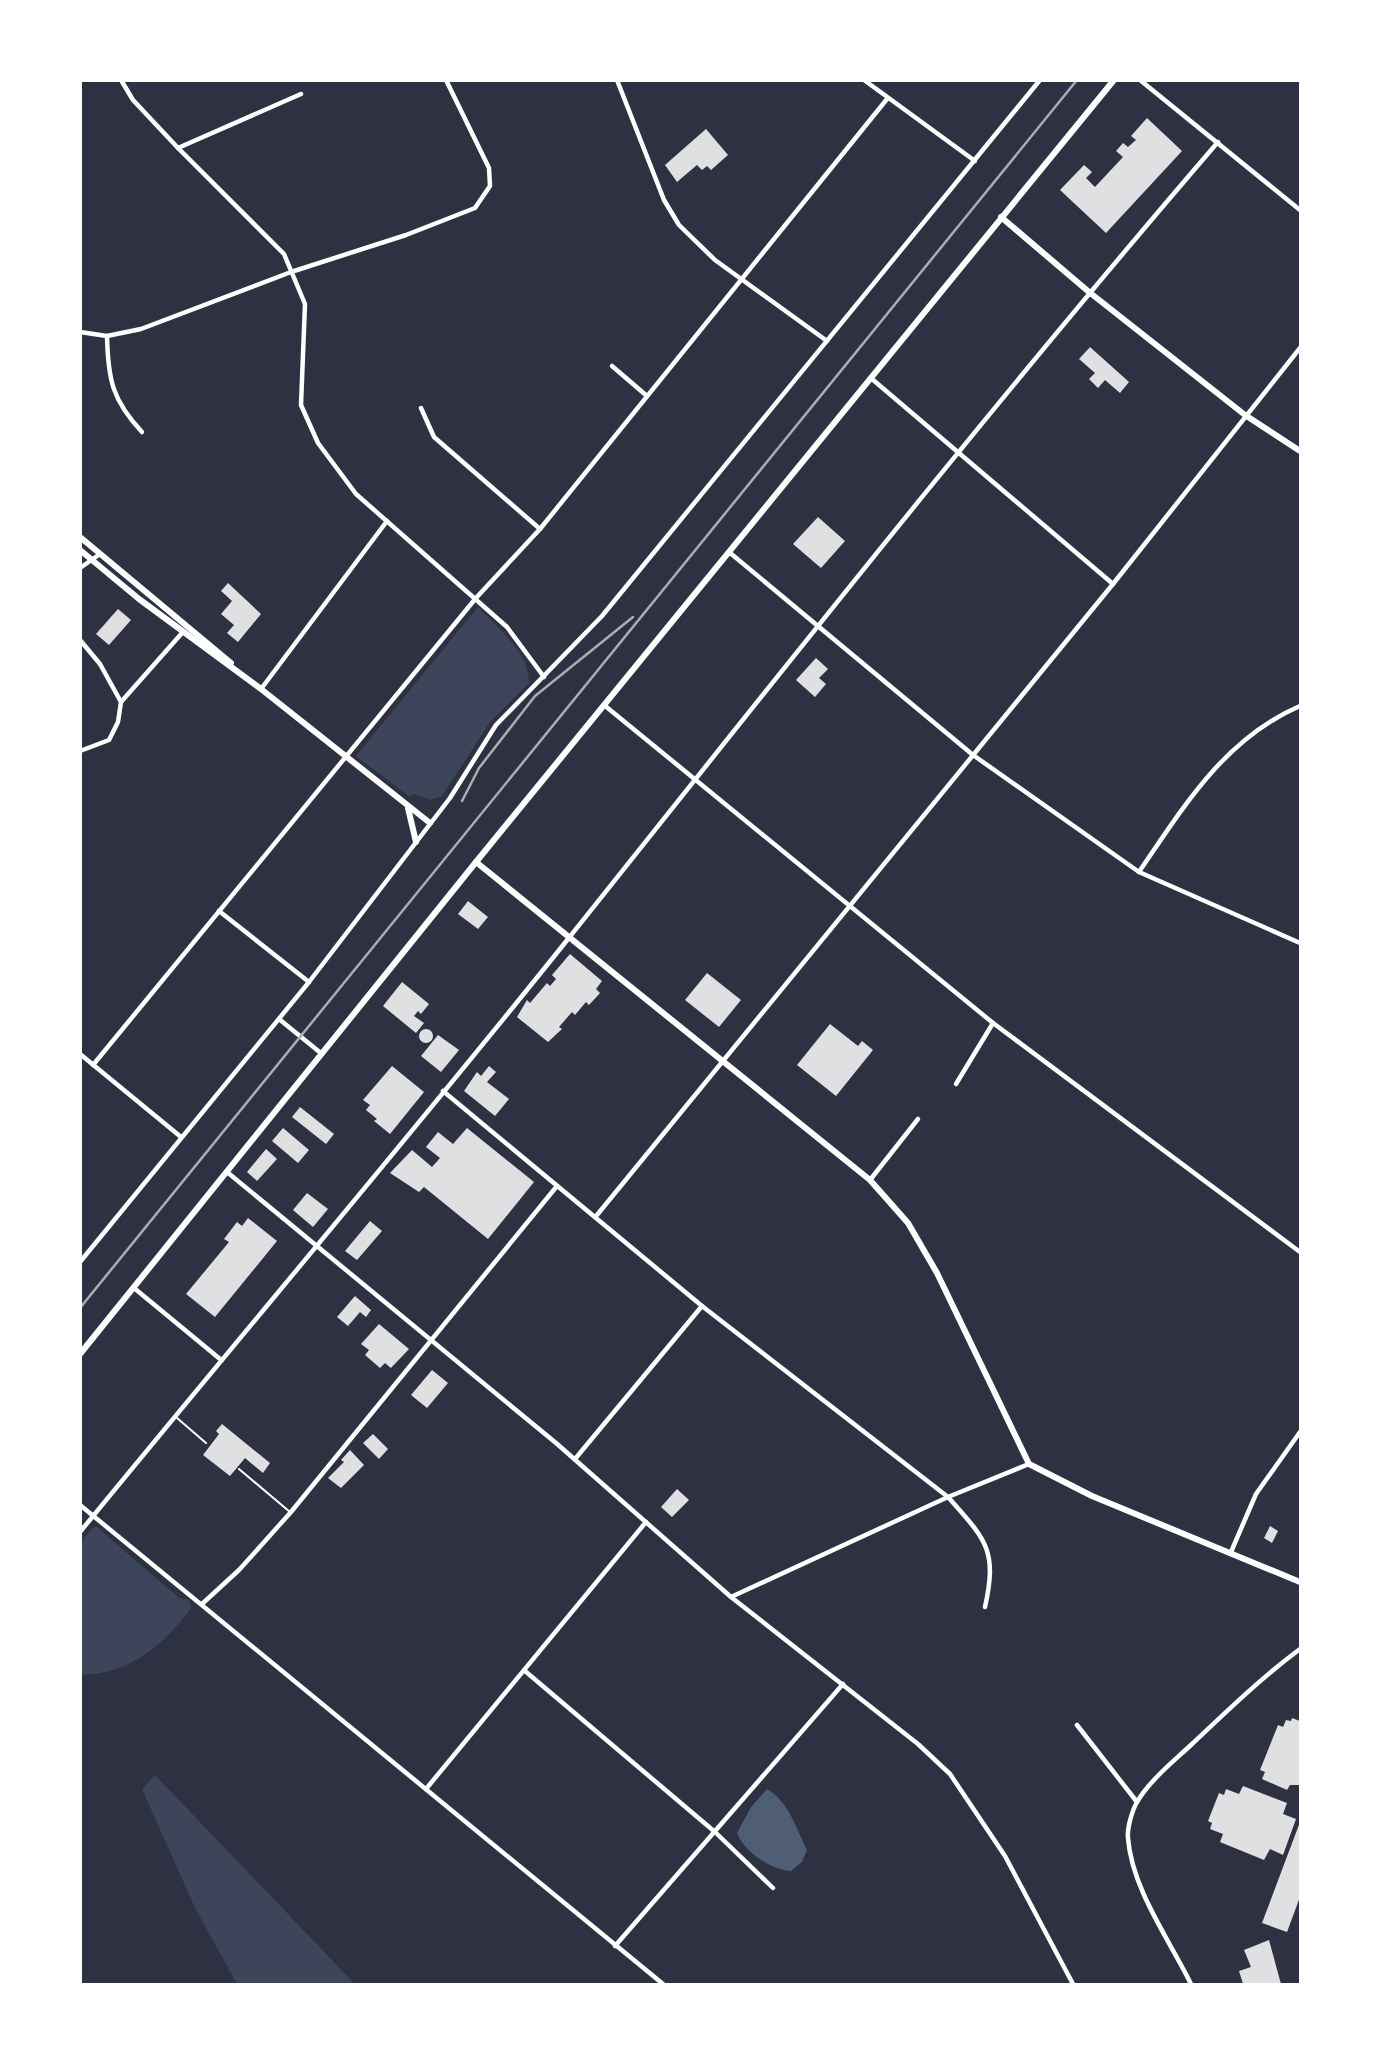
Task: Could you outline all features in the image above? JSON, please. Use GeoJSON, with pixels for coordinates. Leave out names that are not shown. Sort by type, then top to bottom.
{"type":"FeatureCollection","features":[{"type":"Feature","properties":{"kind":"main road"},"geometry":{"type":"LineString","coordinates":[[80,1354],[604,705],[1114,80]]}},
{"type":"Feature","properties":{"kind":"main road"},"geometry":{"type":"LineString","coordinates":[[1001,217],[1089,292],[1245,415],[1300,451]]}},
{"type":"Feature","properties":{"kind":"main road"},"geometry":{"type":"LineString","coordinates":[[80,537],[240,672],[430,823]]}},
{"type":"Feature","properties":{"kind":"main road"},"geometry":{"type":"LineString","coordinates":[[80,550],[182,633],[240,672]]}},
{"type":"Feature","properties":{"kind":"main road"},"geometry":{"type":"LineString","coordinates":[[408,806],[416,842]]}},
{"type":"Feature","properties":{"kind":"main road"},"geometry":{"type":"LineString","coordinates":[[477,862],[870,1180],[908,1223],[937,1273],[1029,1464],[1092,1496],[1300,1582]]}},
{"type":"Feature","properties":{"kind":"street"},"geometry":{"type":"LineString","coordinates":[[121,80],[133,100],[284,254],[305,304],[301,405],[318,443],[340,476],[506,627],[544,677]]}},
{"type":"Feature","properties":{"kind":"street"},"geometry":{"type":"LineString","coordinates":[[80,332],[107,336],[141,329],[291,272],[406,235],[475,208],[482,202],[490,187],[489,169],[446,80]]}},
{"type":"Feature","properties":{"kind":"street"},"geometry":{"type":"LineString","coordinates":[[617,80],[664,200],[679,225],[715,260],[743,277],[827,341]]}},
{"type":"Feature","properties":{"kind":"street"},"geometry":{"type":"LineString","coordinates":[[864,80],[975,160]]}},
{"type":"Feature","properties":{"kind":"street"},"geometry":{"type":"LineString","coordinates":[[80,1262],[309,982],[430,823],[496,726],[602,616],[1040,80]]}},
{"type":"Feature","properties":{"kind":"street"},"geometry":{"type":"LineString","coordinates":[[1140,80],[1300,210]]}},
{"type":"Feature","properties":{"kind":"street"},"geometry":{"type":"LineString","coordinates":[[178,148],[301,94]]}},
{"type":"Feature","properties":{"kind":"street"},"geometry":{"type":"LineString","coordinates":[[93,1065],[476,598],[540,529],[887,99]]}},
{"type":"Feature","properties":{"kind":"street"},"geometry":{"type":"LineString","coordinates":[[80,1532],[569,937],[1089,292],[1218,142]]}},
{"type":"Feature","properties":{"kind":"street"},"geometry":{"type":"LineString","coordinates":[[107,336],[109,378],[123,408],[142,432]]}},
{"type":"Feature","properties":{"kind":"street"},"geometry":{"type":"LineString","coordinates":[[597,1215],[1113,583],[1300,348]]}},
{"type":"Feature","properties":{"kind":"street"},"geometry":{"type":"LineString","coordinates":[[612,366],[648,396]]}},
{"type":"Feature","properties":{"kind":"street"},"geometry":{"type":"LineString","coordinates":[[872,379],[1113,583]]}},
{"type":"Feature","properties":{"kind":"street"},"geometry":{"type":"LineString","coordinates":[[421,408],[434,437],[540,529]]}},
{"type":"Feature","properties":{"kind":"street"},"geometry":{"type":"LineString","coordinates":[[261,688],[387,521]]}},
{"type":"Feature","properties":{"kind":"street"},"geometry":{"type":"LineString","coordinates":[[729,551],[973,755],[1139,872],[1300,943]]}},
{"type":"Feature","properties":{"kind":"street"},"geometry":{"type":"LineString","coordinates":[[80,568],[100,554]]}},
{"type":"Feature","properties":{"kind":"street"},"geometry":{"type":"LineString","coordinates":[[80,751],[109,740],[118,722],[121,702],[182,633]]}},
{"type":"Feature","properties":{"kind":"street"},"geometry":{"type":"LineString","coordinates":[[80,640],[100,664],[121,702]]}},
{"type":"Feature","properties":{"kind":"street"},"geometry":{"type":"LineString","coordinates":[[604,705],[993,1023],[1300,1252]]}},
{"type":"Feature","properties":{"kind":"street"},"geometry":{"type":"LineString","coordinates":[[1139,872],[1202,780],[1260,726],[1300,706]]}},
{"type":"Feature","properties":{"kind":"street"},"geometry":{"type":"LineString","coordinates":[[219,911],[309,982]]}},
{"type":"Feature","properties":{"kind":"street"},"geometry":{"type":"LineString","coordinates":[[279,1019],[323,1054]]}},
{"type":"Feature","properties":{"kind":"street"},"geometry":{"type":"LineString","coordinates":[[956,1084],[993,1023]]}},
{"type":"Feature","properties":{"kind":"street"},"geometry":{"type":"LineString","coordinates":[[80,1054],[181,1137]]}},
{"type":"Feature","properties":{"kind":"street"},"geometry":{"type":"LineString","coordinates":[[443,1091],[557,1186],[597,1215],[702,1306],[948,1497],[969,1522],[992,1561],[992,1577],[985,1606]]}},
{"type":"Feature","properties":{"kind":"street"},"geometry":{"type":"LineString","coordinates":[[870,1180],[918,1119]]}},
{"type":"Feature","properties":{"kind":"street"},"geometry":{"type":"LineString","coordinates":[[227,1172],[315,1247],[433,1339],[575,1459],[731,1597],[844,1684],[918,1744],[950,1774],[1005,1856],[1073,1984]]}},
{"type":"Feature","properties":{"kind":"street"},"geometry":{"type":"LineString","coordinates":[[202,1604],[239,1570],[291,1512],[557,1186]]}},
{"type":"Feature","properties":{"kind":"street"},"geometry":{"type":"LineString","coordinates":[[134,1288],[220,1359]]}},
{"type":"Feature","properties":{"kind":"street"},"geometry":{"type":"LineString","coordinates":[[575,1459],[702,1306]]}},
{"type":"Feature","properties":{"kind":"street"},"geometry":{"type":"LineString","coordinates":[[1231,1552],[1256,1494],[1300,1432]]}},
{"type":"Feature","properties":{"kind":"street"},"geometry":{"type":"LineString","coordinates":[[731,1597],[948,1497],[1029,1464]]}},
{"type":"Feature","properties":{"kind":"street"},"geometry":{"type":"LineString","coordinates":[[80,1506],[663,1984]]}},
{"type":"Feature","properties":{"kind":"street"},"geometry":{"type":"LineString","coordinates":[[426,1789],[646,1522]]}},
{"type":"Feature","properties":{"kind":"street"},"geometry":{"type":"LineString","coordinates":[[1191,1984],[1145,1893],[1132,1860],[1127,1835],[1137,1802],[1164,1771],[1236,1700],[1300,1649]]}},
{"type":"Feature","properties":{"kind":"street"},"geometry":{"type":"LineString","coordinates":[[525,1671],[715,1832],[772,1888]]}},
{"type":"Feature","properties":{"kind":"street"},"geometry":{"type":"LineString","coordinates":[[615,1946],[715,1832],[776,1757],[844,1684]]}},
{"type":"Feature","properties":{"kind":"street"},"geometry":{"type":"LineString","coordinates":[[1077,1725],[1137,1802]]}},
{"type":"Feature","properties":{"kind":"lane"},"geometry":{"type":"LineString","coordinates":[[176,1417],[206,1443]]}},
{"type":"Feature","properties":{"kind":"lane"},"geometry":{"type":"LineString","coordinates":[[239,1469],[291,1512]]}},
{"type":"Feature","properties":{"kind":"shaded area"},"geometry":{"type":"Polygon","coordinates":[[[478,607],[518,651],[528,672],[529,683],[490,722],[442,796],[430,800],[414,794],[409,796],[356,756],[478,607]]]}},
{"type":"Feature","properties":{"kind":"shaded area"},"geometry":{"type":"Polygon","coordinates":[[[97,1527],[179,1598],[189,1600],[191,1608],[169,1635],[144,1655],[115,1669],[81,1675],[81,1542],[92,1528],[97,1527]]]}},
{"type":"Feature","properties":{"kind":"shaded area"},"geometry":{"type":"Polygon","coordinates":[[[155,1775],[355,1984],[237,1984],[195,1908],[142,1789],[155,1775]]]}},
{"type":"Feature","properties":{"kind":"shaded area"},"geometry":{"type":"Polygon","coordinates":[[[767,1789],[775,1794],[786,1808],[807,1850],[802,1862],[791,1871],[760,1859],[746,1847],[737,1833],[751,1807],[767,1789]]]}},
{"type":"Feature","properties":{"kind":"building"},"geometry":{"type":"Polygon","coordinates":[[[1147,118],[1182,151],[1106,233],[1060,190],[1084,165],[1092,172],[1086,178],[1095,187],[1123,157],[1116,151],[1123,143],[1128,147],[1136,140],[1131,136],[1147,118]]]}},
{"type":"Feature","properties":{"kind":"building"},"geometry":{"type":"Polygon","coordinates":[[[706,129],[728,155],[711,170],[707,166],[702,170],[697,165],[677,182],[665,165],[706,129]]]}},
{"type":"Feature","properties":{"kind":"building"},"geometry":{"type":"Polygon","coordinates":[[[1090,347],[1129,382],[1120,393],[1105,380],[1098,388],[1089,379],[1095,373],[1079,359],[1090,347]]]}},
{"type":"Feature","properties":{"kind":"building"},"geometry":{"type":"Polygon","coordinates":[[[818,517],[845,541],[821,568],[793,544],[818,517]]]}},
{"type":"Feature","properties":{"kind":"building"},"geometry":{"type":"Polygon","coordinates":[[[228,583],[261,614],[238,642],[227,633],[234,625],[221,614],[232,601],[221,591],[228,583]]]}},
{"type":"Feature","properties":{"kind":"building"},"geometry":{"type":"Polygon","coordinates":[[[118,609],[131,620],[109,645],[96,634],[118,609]]]}},
{"type":"Feature","properties":{"kind":"building"},"geometry":{"type":"Polygon","coordinates":[[[816,658],[828,669],[819,678],[826,684],[815,697],[796,680],[816,658]]]}},
{"type":"Feature","properties":{"kind":"building"},"geometry":{"type":"Polygon","coordinates":[[[468,901],[488,917],[478,929],[458,914],[468,901]]]}},
{"type":"Feature","properties":{"kind":"building"},"geometry":{"type":"Polygon","coordinates":[[[570,954],[602,981],[596,989],[600,993],[589,1005],[586,1002],[575,1015],[572,1012],[559,1027],[562,1029],[548,1042],[517,1017],[527,1000],[530,1003],[547,983],[550,986],[556,979],[552,975],[570,954]]]}},
{"type":"Feature","properties":{"kind":"building"},"geometry":{"type":"Polygon","coordinates":[[[707,973],[741,1000],[719,1027],[685,1000],[707,973]]]}},
{"type":"Feature","properties":{"kind":"building"},"geometry":{"type":"Polygon","coordinates":[[[402,982],[429,1004],[421,1014],[418,1011],[414,1016],[424,1023],[416,1033],[383,1006],[402,982]]]}},
{"type":"Feature","properties":{"kind":"building"},"geometry":{"type":"Polygon","coordinates":[[[830,1024],[858,1046],[862,1041],[873,1050],[836,1096],[797,1065],[830,1024]]]}},
{"type":"Feature","properties":{"kind":"building"},"geometry":{"type":"Polygon","coordinates":[[[423,1029],[429,1029],[433,1036],[429,1043],[423,1043],[419,1039],[419,1033],[423,1029]]]}},
{"type":"Feature","properties":{"kind":"building"},"geometry":{"type":"Polygon","coordinates":[[[438,1035],[459,1050],[441,1072],[421,1056],[438,1035]]]}},
{"type":"Feature","properties":{"kind":"building"},"geometry":{"type":"Polygon","coordinates":[[[392,1066],[424,1092],[390,1134],[374,1121],[377,1119],[366,1110],[370,1105],[363,1100],[392,1066]]]}},
{"type":"Feature","properties":{"kind":"building"},"geometry":{"type":"Polygon","coordinates":[[[489,1066],[496,1072],[487,1082],[509,1099],[495,1116],[464,1091],[477,1072],[481,1076],[489,1066]]]}},
{"type":"Feature","properties":{"kind":"building"},"geometry":{"type":"Polygon","coordinates":[[[300,1107],[334,1134],[326,1144],[292,1117],[300,1107]]]}},
{"type":"Feature","properties":{"kind":"building"},"geometry":{"type":"Polygon","coordinates":[[[283,1128],[309,1150],[298,1163],[272,1141],[283,1128]]]}},
{"type":"Feature","properties":{"kind":"building"},"geometry":{"type":"Polygon","coordinates":[[[467,1128],[534,1182],[488,1239],[424,1187],[419,1192],[390,1173],[412,1150],[432,1167],[440,1158],[426,1147],[438,1132],[453,1144],[467,1128]]]}},
{"type":"Feature","properties":{"kind":"building"},"geometry":{"type":"Polygon","coordinates":[[[266,1149],[277,1159],[257,1181],[247,1172],[266,1149]]]}},
{"type":"Feature","properties":{"kind":"building"},"geometry":{"type":"Polygon","coordinates":[[[307,1193],[328,1209],[313,1227],[293,1210],[307,1193]]]}},
{"type":"Feature","properties":{"kind":"building"},"geometry":{"type":"Polygon","coordinates":[[[248,1218],[277,1241],[215,1317],[186,1294],[229,1242],[224,1239],[237,1222],[242,1226],[248,1218]]]}},
{"type":"Feature","properties":{"kind":"building"},"geometry":{"type":"Polygon","coordinates":[[[370,1221],[382,1231],[357,1260],[345,1251],[370,1221]]]}},
{"type":"Feature","properties":{"kind":"building"},"geometry":{"type":"Polygon","coordinates":[[[355,1296],[371,1310],[366,1317],[360,1312],[348,1326],[337,1317],[355,1296]]]}},
{"type":"Feature","properties":{"kind":"building"},"geometry":{"type":"Polygon","coordinates":[[[379,1324],[409,1349],[391,1368],[385,1363],[380,1368],[365,1355],[369,1350],[361,1344],[379,1324]]]}},
{"type":"Feature","properties":{"kind":"building"},"geometry":{"type":"Polygon","coordinates":[[[432,1370],[448,1383],[427,1408],[411,1395],[432,1370]]]}},
{"type":"Feature","properties":{"kind":"building"},"geometry":{"type":"Polygon","coordinates":[[[222,1424],[270,1463],[263,1473],[245,1458],[230,1476],[203,1455],[219,1434],[216,1431],[222,1424]]]}},
{"type":"Feature","properties":{"kind":"building"},"geometry":{"type":"Polygon","coordinates":[[[373,1434],[388,1449],[379,1459],[363,1443],[373,1434]]]}},
{"type":"Feature","properties":{"kind":"building"},"geometry":{"type":"Polygon","coordinates":[[[350,1450],[364,1465],[341,1488],[328,1478],[344,1462],[341,1460],[350,1450]]]}},
{"type":"Feature","properties":{"kind":"building"},"geometry":{"type":"Polygon","coordinates":[[[677,1489],[689,1500],[672,1517],[661,1507],[677,1489]]]}},
{"type":"Feature","properties":{"kind":"building"},"geometry":{"type":"Polygon","coordinates":[[[1270,1526],[1278,1531],[1272,1543],[1264,1538],[1270,1526]]]}},
{"type":"Feature","properties":{"kind":"building"},"geometry":{"type":"Polygon","coordinates":[[[1292,1718],[1300,1721],[1300,1785],[1290,1785],[1287,1790],[1262,1779],[1265,1772],[1260,1770],[1278,1725],[1283,1727],[1286,1720],[1291,1721],[1292,1718]]]}},
{"type":"Feature","properties":{"kind":"building"},"geometry":{"type":"Polygon","coordinates":[[[1243,1786],[1287,1803],[1283,1814],[1296,1819],[1283,1855],[1270,1849],[1264,1860],[1220,1842],[1223,1834],[1210,1829],[1212,1823],[1208,1821],[1219,1793],[1224,1795],[1226,1789],[1239,1794],[1243,1786]]]}},
{"type":"Feature","properties":{"kind":"building"},"geometry":{"type":"Polygon","coordinates":[[[1300,1822],[1300,1897],[1287,1932],[1262,1923],[1300,1822]]]}},
{"type":"Feature","properties":{"kind":"building"},"geometry":{"type":"Polygon","coordinates":[[[1269,1940],[1281,1984],[1243,1984],[1239,1971],[1251,1967],[1244,1950],[1269,1940]]]}},
{"type":"Feature","properties":{"kind":"railway"},"geometry":{"type":"LineString","coordinates":[[80,1308],[1077,80]]}},
{"type":"Feature","properties":{"kind":"railway"},"geometry":{"type":"LineString","coordinates":[[462,801],[479,768],[535,696],[633,617]]}}]}
